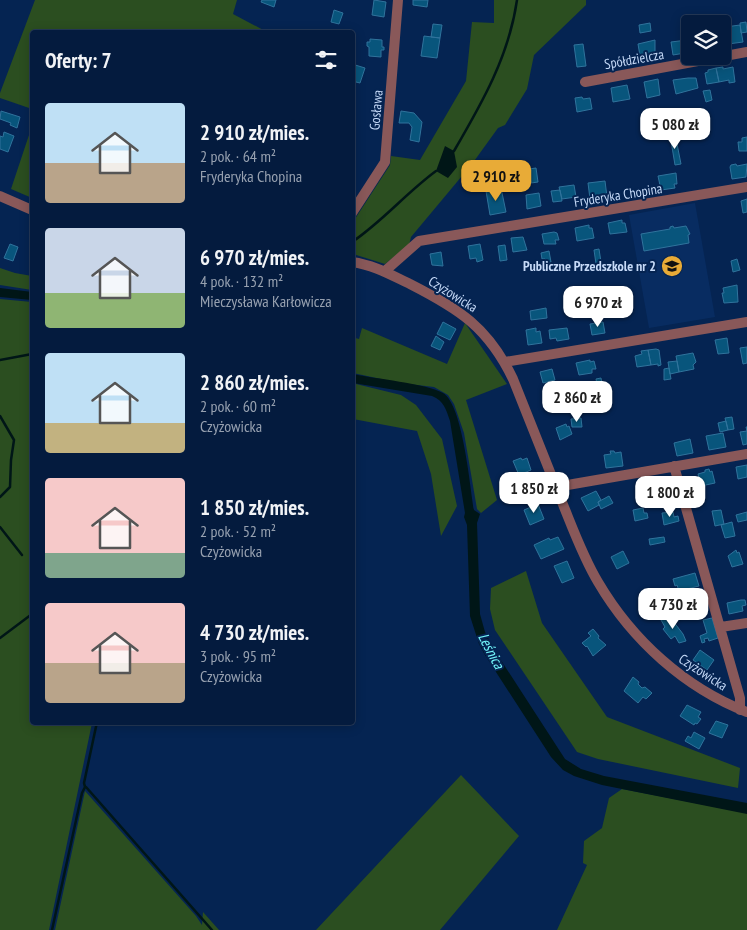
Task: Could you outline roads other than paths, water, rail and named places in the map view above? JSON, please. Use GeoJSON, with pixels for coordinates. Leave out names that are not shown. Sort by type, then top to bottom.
{"type":"FeatureCollection","features":[{"type":"Feature","properties":{"kind":"street","name":"Gosława"},"geometry":{"type":"LineString","coordinates":[[355,208],[385,162],[398,0]]}},
{"type":"Feature","properties":{"kind":"street","name":"Spółdzielcza"},"geometry":{"type":"LineString","coordinates":[[585,82],[747,52]]}},
{"type":"Feature","properties":{"kind":"street","name":"Fryderyka Chopina"},"geometry":{"type":"LineString","coordinates":[[385,271],[419,242],[747,187]]}},
{"type":"Feature","properties":{"kind":"street"},"geometry":{"type":"LineString","coordinates":[[0,196],[30,209]]}},
{"type":"Feature","properties":{"kind":"street","name":"Czyżowicka"},"geometry":{"type":"LineString","coordinates":[[355,263],[385,271],[434,296],[468,318],[490,340],[505,362],[580,547],[597,581],[628,626],[647,646],[689,682],[744,711]]}},
{"type":"Feature","properties":{"kind":"street"},"geometry":{"type":"LineString","coordinates":[[505,362],[747,322]]}},
{"type":"Feature","properties":{"kind":"street"},"geometry":{"type":"LineString","coordinates":[[556,488],[747,454]]}},
{"type":"Feature","properties":{"kind":"street"},"geometry":{"type":"LineString","coordinates":[[674,466],[744,711]]}},
{"type":"Feature","properties":{"kind":"street"},"geometry":{"type":"LineString","coordinates":[[721,627],[747,623]]}},
{"type":"Feature","properties":{"kind":"water"},"geometry":{"type":"Polygon","coordinates":[[[445,146],[454,151],[457,167],[448,178],[436,171],[445,146]]]}},
{"type":"Feature","properties":{"kind":"water"},"geometry":{"type":"Polygon","coordinates":[[[0,288],[30,292],[30,300],[0,297],[0,288]]]}},
{"type":"Feature","properties":{"kind":"water","name":"Leśnica"},"geometry":{"type":"Polygon","coordinates":[[[355,374],[435,390],[443,393],[450,401],[461,429],[474,510],[480,514],[477,523],[480,614],[485,632],[495,651],[565,759],[581,769],[604,776],[747,803],[747,814],[602,785],[574,776],[563,770],[551,757],[479,644],[470,616],[467,525],[464,517],[465,513],[450,421],[442,403],[432,396],[355,383],[355,374]]]}},
{"type":"Feature","properties":{"kind":"waterway"},"geometry":{"type":"LineString","coordinates":[[454,151],[475,115],[501,60],[508,40],[517,0]]}},
{"type":"Feature","properties":{"kind":"waterway"},"geometry":{"type":"LineString","coordinates":[[355,240],[436,171]]}},
{"type":"Feature","properties":{"kind":"waterway"},"geometry":{"type":"LineString","coordinates":[[0,360],[30,354]]}},
{"type":"Feature","properties":{"kind":"waterway"},"geometry":{"type":"LineString","coordinates":[[0,416],[14,440],[10,487],[0,497]]}},
{"type":"Feature","properties":{"kind":"waterway"},"geometry":{"type":"LineString","coordinates":[[0,527],[22,555]]}},
{"type":"Feature","properties":{"kind":"waterway"},"geometry":{"type":"LineString","coordinates":[[0,638],[30,616]]}},
{"type":"Feature","properties":{"kind":"waterway"},"geometry":{"type":"LineString","coordinates":[[52,930],[82,793],[85,787],[84,783],[96,725]]}},
{"type":"Feature","properties":{"kind":"waterway"},"geometry":{"type":"LineString","coordinates":[[86,787],[212,930]]}},
{"type":"Feature","properties":{"kind":"place","name":"Publiczne Przedszkole nr 2"},"geometry":{"type":"Point","coordinates":[672,266]}}]}
